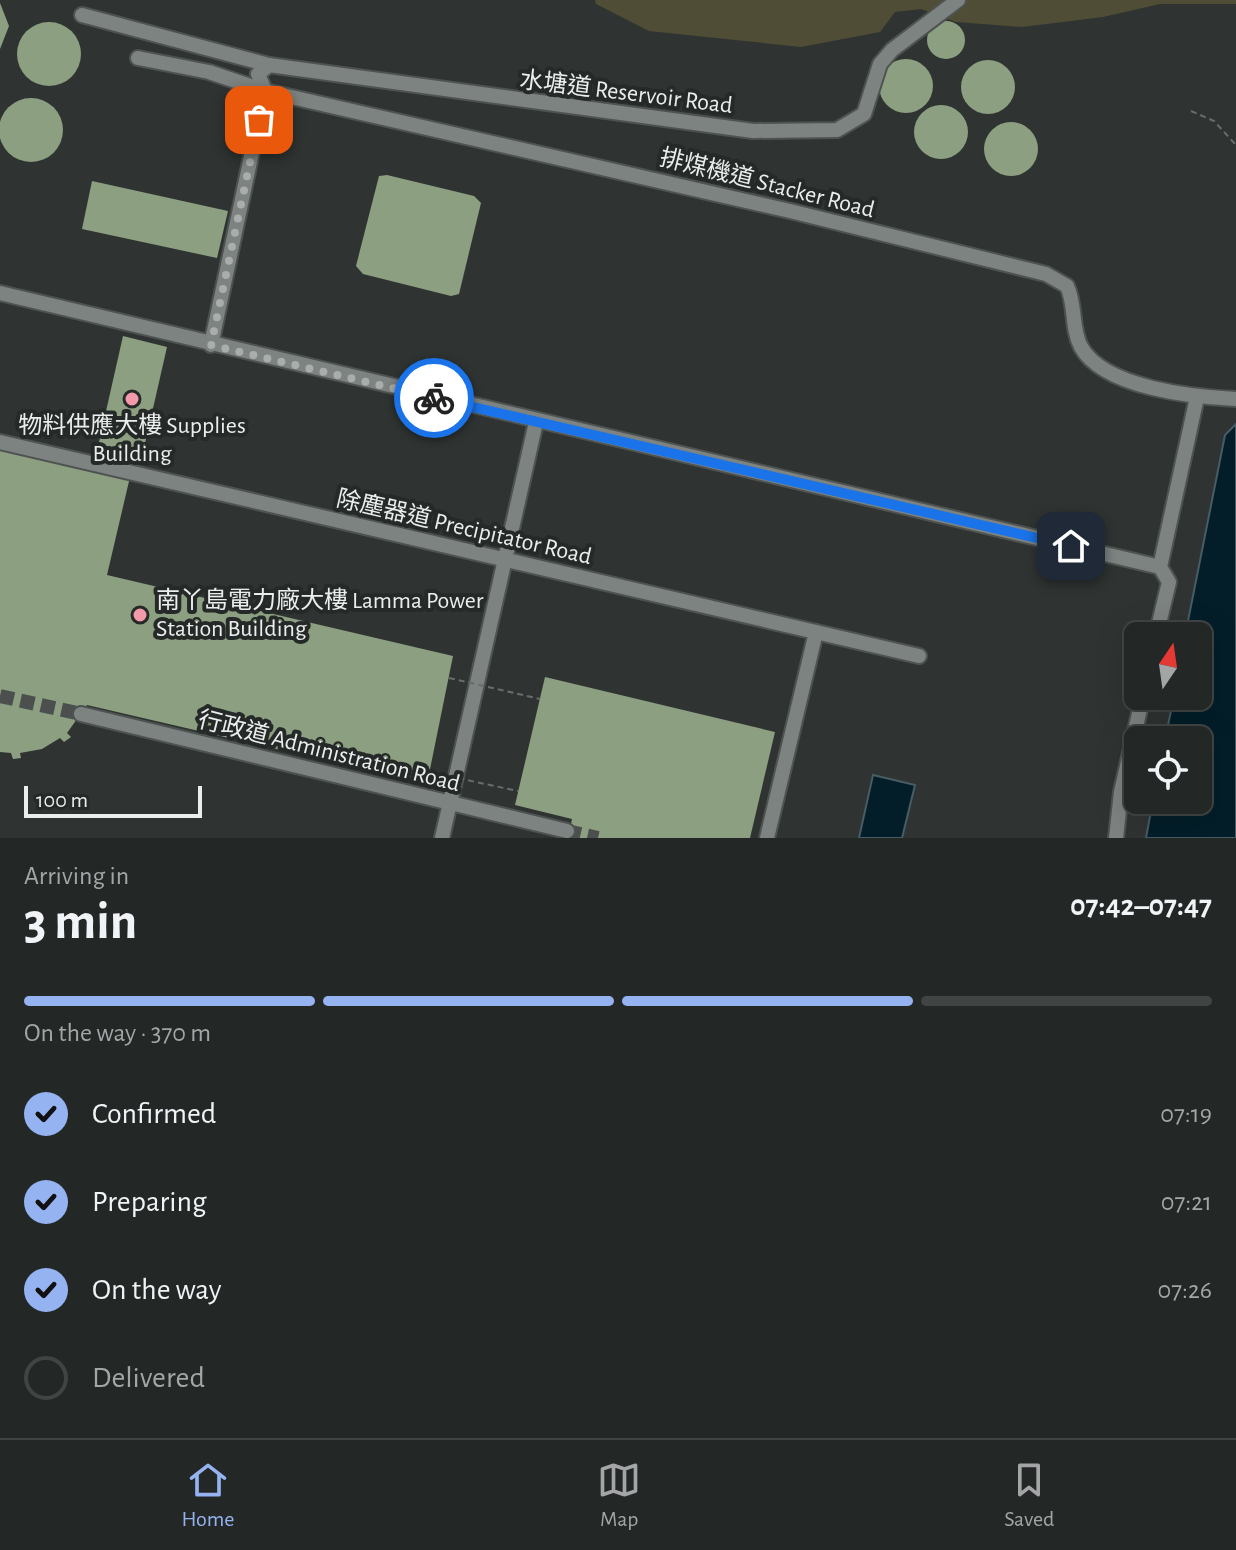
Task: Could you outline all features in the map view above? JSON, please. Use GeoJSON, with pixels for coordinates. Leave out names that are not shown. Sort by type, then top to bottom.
{"type":"FeatureCollection","features":[{"type":"Feature","properties":{"kind":"lane","name":"水塘道 Reservoir Road"},"geometry":{"type":"LineString","coordinates":[[82,15],[269,65],[738,129],[824,131],[837,130],[864,114],[880,64],[923,24],[958,0]]}},
{"type":"Feature","properties":{"kind":"lane"},"geometry":{"type":"LineString","coordinates":[[138,58],[209,72],[265,91]]}},
{"type":"Feature","properties":{"kind":"lane"},"geometry":{"type":"LineString","coordinates":[[211,345],[265,91],[258,74],[269,65]]}},
{"type":"Feature","properties":{"kind":"lane","name":"排煤機道 Stacker Road"},"geometry":{"type":"LineString","coordinates":[[265,91],[790,211],[1046,274],[1067,286],[1080,345],[1092,363],[1117,377],[1197,397]]}},
{"type":"Feature","properties":{"kind":"lane"},"geometry":{"type":"LineString","coordinates":[[0,293],[1160,567]]}},
{"type":"Feature","properties":{"kind":"lane"},"geometry":{"type":"LineString","coordinates":[[1159,622],[1169,582],[1160,567],[1197,397],[1236,399]]}},
{"type":"Feature","properties":{"kind":"lane"},"geometry":{"type":"LineString","coordinates":[[442,838],[536,422]]}},
{"type":"Feature","properties":{"kind":"lane","name":"除塵器道 Precipitator Road"},"geometry":{"type":"LineString","coordinates":[[0,442],[919,656]]}},
{"type":"Feature","properties":{"kind":"lane"},"geometry":{"type":"LineString","coordinates":[[767,838],[816,632]]}},
{"type":"Feature","properties":{"kind":"lane"},"geometry":{"type":"LineString","coordinates":[[1116,838],[1121,792],[1140,710]]}},
{"type":"Feature","properties":{"kind":"lane","name":"行政道 Administration Road"},"geometry":{"type":"LineString","coordinates":[[81,714],[567,831]]}},
{"type":"Feature","properties":{"kind":"path"},"geometry":{"type":"LineString","coordinates":[[1191,111],[1214,121],[1236,145]]}},
{"type":"Feature","properties":{"kind":"path"},"geometry":{"type":"LineString","coordinates":[[449,678],[540,699]]}},
{"type":"Feature","properties":{"kind":"path"},"geometry":{"type":"LineString","coordinates":[[429,772],[518,791]]}},
{"type":"Feature","properties":{"kind":"shaded area"},"geometry":{"type":"Polygon","coordinates":[[[595,0],[1236,0],[1236,4],[1160,4],[1103,17],[1022,27],[956,22],[921,9],[895,12],[880,32],[801,47],[649,31],[596,4],[595,0]]]}},
{"type":"Feature","properties":{"kind":"water"},"geometry":{"type":"Polygon","coordinates":[[[1236,424],[1236,838],[1146,838],[1150,814],[1212,814],[1212,726],[1168,726],[1171,710],[1212,710],[1212,622],[1188,622],[1225,435],[1236,424]]]}},
{"type":"Feature","properties":{"kind":"water"},"geometry":{"type":"Polygon","coordinates":[[[873,775],[915,785],[902,838],[859,838],[873,775]]]}},
{"type":"Feature","properties":{"kind":"building"},"geometry":{"type":"Polygon","coordinates":[[[0,3],[9,26],[0,49],[0,3]]]}},
{"type":"Feature","properties":{"kind":"building"},"geometry":{"type":"Polygon","coordinates":[[[946,21],[959,27],[965,40],[959,53],[946,59],[933,53],[927,40],[933,27],[946,21]]]}},
{"type":"Feature","properties":{"kind":"building"},"geometry":{"type":"Polygon","coordinates":[[[49,22],[61,24],[72,31],[79,42],[79,66],[72,77],[61,84],[49,86],[37,84],[26,77],[19,66],[17,54],[19,42],[26,31],[37,24],[49,22]]]}},
{"type":"Feature","properties":{"kind":"building"},"geometry":{"type":"Polygon","coordinates":[[[906,59],[925,67],[933,86],[925,105],[906,113],[887,105],[879,86],[887,67],[906,59]]]}},
{"type":"Feature","properties":{"kind":"building"},"geometry":{"type":"Polygon","coordinates":[[[988,60],[1007,68],[1015,87],[1007,106],[988,114],[969,106],[961,87],[969,68],[988,60]]]}},
{"type":"Feature","properties":{"kind":"building"},"geometry":{"type":"Polygon","coordinates":[[[31,98],[43,100],[54,107],[61,118],[61,142],[54,153],[43,160],[31,162],[19,160],[8,153],[1,142],[-1,130],[1,118],[8,107],[19,100],[31,98]]]}},
{"type":"Feature","properties":{"kind":"building"},"geometry":{"type":"Polygon","coordinates":[[[941,105],[960,113],[968,132],[960,151],[941,159],[922,151],[914,132],[922,113],[941,105]]]}},
{"type":"Feature","properties":{"kind":"building"},"geometry":{"type":"Polygon","coordinates":[[[1011,122],[1030,130],[1038,149],[1030,168],[1011,176],[992,168],[984,149],[992,130],[1011,122]]]}},
{"type":"Feature","properties":{"kind":"building"},"geometry":{"type":"Polygon","coordinates":[[[387,175],[474,196],[481,203],[459,294],[451,296],[363,274],[356,266],[379,176],[387,175]]]}},
{"type":"Feature","properties":{"kind":"building"},"geometry":{"type":"Polygon","coordinates":[[[92,181],[228,211],[217,258],[82,229],[92,181]]]}},
{"type":"Feature","properties":{"kind":"building","name":"物料供應大樓 Supplies Building"},"geometry":{"type":"Polygon","coordinates":[[[123,336],[167,347],[141,461],[97,451],[123,336]]]}},
{"type":"Feature","properties":{"kind":"building","name":"南丫島電力廠大樓 Lamma Power Station Building"},"geometry":{"type":"Polygon","coordinates":[[[0,446],[130,477],[107,575],[453,656],[427,784],[87,705],[67,733],[71,737],[64,742],[60,738],[42,749],[20,753],[21,758],[13,759],[11,753],[0,752],[0,446]]]}},
{"type":"Feature","properties":{"kind":"building"},"geometry":{"type":"Polygon","coordinates":[[[545,677],[775,732],[750,838],[568,838],[572,819],[515,805],[545,677]]]}},
{"type":"Feature","properties":{"kind":"tunnel"},"geometry":{"type":"LineString","coordinates":[[0,696],[81,714]]}},
{"type":"Feature","properties":{"kind":"tunnel"},"geometry":{"type":"LineString","coordinates":[[567,831],[598,838]]}},
{"type":"Feature","properties":{"kind":"way so far"},"geometry":{"type":"LineString","coordinates":[[259,120],[211,345],[434,398]]}},
{"type":"Feature","properties":{"kind":"place","name":"物料供應大樓 Supplies Building"},"geometry":{"type":"Point","coordinates":[132,399]}},
{"type":"Feature","properties":{"kind":"place","name":"南丫島電力廠大樓 Lamma Power Station Building"},"geometry":{"type":"Point","coordinates":[140,615]}},
{"type":"Feature","properties":{"kind":"route"},"geometry":{"type":"LineString","coordinates":[[434,398],[1071,546]]}}]}
